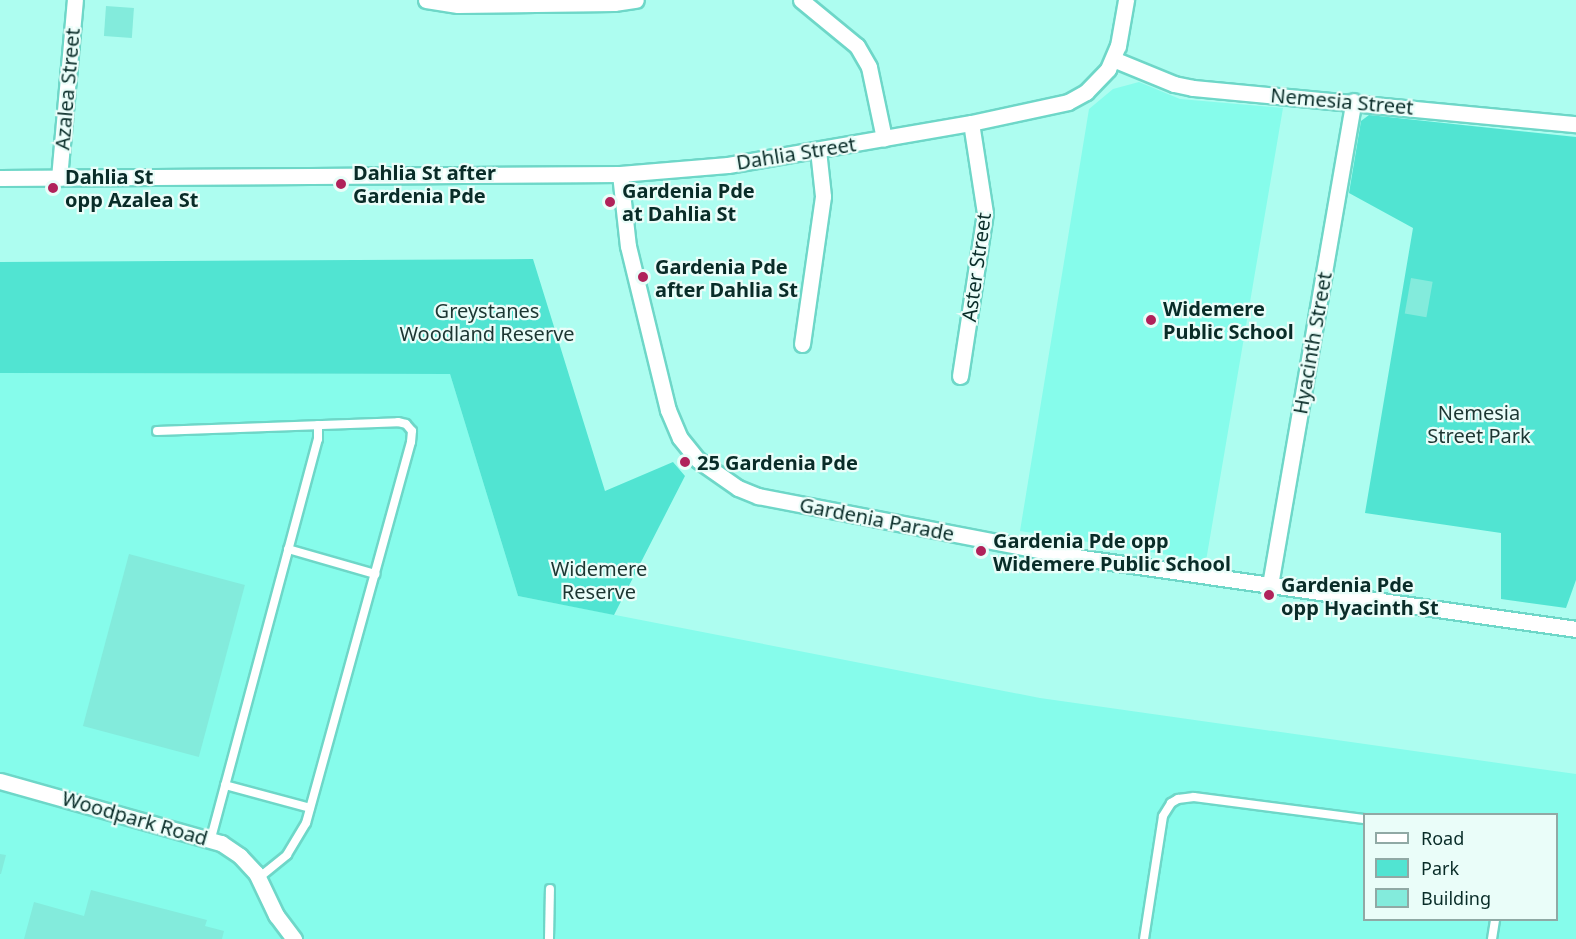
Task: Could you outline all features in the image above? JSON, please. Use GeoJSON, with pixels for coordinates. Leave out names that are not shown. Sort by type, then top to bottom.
{"type":"FeatureCollection","features":[{"type":"Feature","properties":{"kind":"street","name":"Azalea Street"},"geometry":{"type":"LineString","coordinates":[[59,178],[75,0]]}},
{"type":"Feature","properties":{"kind":"street"},"geometry":{"type":"LineString","coordinates":[[426,0],[458,5],[614,3],[636,0]]}},
{"type":"Feature","properties":{"kind":"street"},"geometry":{"type":"LineString","coordinates":[[801,0],[838,28],[857,46],[869,67],[884,138]]}},
{"type":"Feature","properties":{"kind":"street","name":"Dahlia Street"},"geometry":{"type":"LineString","coordinates":[[0,178],[620,174],[728,165],[971,123],[1051,107],[1075,99],[1097,82],[1113,59],[1126,0]]}},
{"type":"Feature","properties":{"kind":"street","name":"Nemesia Street"},"geometry":{"type":"LineString","coordinates":[[1113,59],[1187,87],[1576,124]]}},
{"type":"Feature","properties":{"kind":"street","name":"Hyacinth Street"},"geometry":{"type":"LineString","coordinates":[[1270,585],[1354,102]]}},
{"type":"Feature","properties":{"kind":"street","name":"Aster Street"},"geometry":{"type":"LineString","coordinates":[[960,376],[985,213],[971,123]]}},
{"type":"Feature","properties":{"kind":"street"},"geometry":{"type":"LineString","coordinates":[[802,344],[823,196],[818,150]]}},
{"type":"Feature","properties":{"kind":"street","name":"Gardenia Parade"},"geometry":{"type":"LineString","coordinates":[[620,174],[628,246],[668,410],[680,438],[698,460],[718,477],[758,496],[1069,556],[1576,629]]}},
{"type":"Feature","properties":{"kind":"street","name":"Woodpark Road"},"geometry":{"type":"LineString","coordinates":[[0,781],[211,838],[240,856],[259,878],[276,915],[294,939]]}},
{"type":"Feature","properties":{"kind":"lane"},"geometry":{"type":"LineString","coordinates":[[157,431],[398,422],[406,424],[412,431],[411,442],[310,808],[297,842],[287,855],[259,878]]}},
{"type":"Feature","properties":{"kind":"lane"},"geometry":{"type":"LineString","coordinates":[[211,838],[318,439],[318,425]]}},
{"type":"Feature","properties":{"kind":"lane"},"geometry":{"type":"LineString","coordinates":[[288,549],[375,574]]}},
{"type":"Feature","properties":{"kind":"lane"},"geometry":{"type":"LineString","coordinates":[[225,785],[310,808]]}},
{"type":"Feature","properties":{"kind":"lane"},"geometry":{"type":"LineString","coordinates":[[1144,939],[1163,816],[1171,803],[1178,798],[1194,797],[1363,819]]}},
{"type":"Feature","properties":{"kind":"lane"},"geometry":{"type":"LineString","coordinates":[[549,939],[550,889]]}},
{"type":"Feature","properties":{"kind":"lane"},"geometry":{"type":"LineString","coordinates":[[1492,939],[1496,921]]}},
{"type":"Feature","properties":{"kind":"shaded area","name":"Widemere Public School"},"geometry":{"type":"Polygon","coordinates":[[[1139,82],[1180,99],[1283,108],[1206,561],[1020,531],[1089,109],[1113,89],[1139,82]]]}},
{"type":"Feature","properties":{"kind":"shaded area"},"geometry":{"type":"Polygon","coordinates":[[[0,373],[450,374],[518,596],[1040,698],[1576,774],[1576,939],[0,939],[0,373]]]}},
{"type":"Feature","properties":{"kind":"green space","name":"Nemesia Street Park"},"geometry":{"type":"Polygon","coordinates":[[[1369,115],[1576,137],[1576,580],[1566,608],[1501,599],[1501,533],[1365,513],[1413,228],[1349,193],[1361,121],[1369,115]]]}},
{"type":"Feature","properties":{"kind":"green space","name":"Greystanes Woodland Reserve"},"geometry":{"type":"Polygon","coordinates":[[[533,259],[605,491],[673,462],[685,476],[614,615],[518,596],[450,374],[0,373],[0,262],[533,259]]]}},
{"type":"Feature","properties":{"kind":"building"},"geometry":{"type":"Polygon","coordinates":[[[106,6],[134,8],[132,38],[104,36],[106,6]]]}},
{"type":"Feature","properties":{"kind":"building"},"geometry":{"type":"Polygon","coordinates":[[[1411,278],[1433,282],[1426,317],[1405,313],[1411,278]]]}},
{"type":"Feature","properties":{"kind":"building"},"geometry":{"type":"Polygon","coordinates":[[[129,554],[245,585],[199,757],[83,726],[129,554]]]}},
{"type":"Feature","properties":{"kind":"building"},"geometry":{"type":"Polygon","coordinates":[[[0,854],[6,855],[1,874],[0,874],[0,854]]]}},
{"type":"Feature","properties":{"kind":"building"},"geometry":{"type":"Polygon","coordinates":[[[91,890],[207,920],[205,926],[224,931],[222,939],[24,939],[34,902],[84,916],[91,890]]]}},
{"type":"Feature","properties":{"kind":"place","name":"Dahlia St after Gardenia Pde"},"geometry":{"type":"Point","coordinates":[341,184]}},
{"type":"Feature","properties":{"kind":"place","name":"Dahlia St opp Azalea St"},"geometry":{"type":"Point","coordinates":[53,188]}},
{"type":"Feature","properties":{"kind":"place","name":"Gardenia Pde at Dahlia St"},"geometry":{"type":"Point","coordinates":[610,202]}},
{"type":"Feature","properties":{"kind":"place","name":"Gardenia Pde after Dahlia St"},"geometry":{"type":"Point","coordinates":[643,277]}},
{"type":"Feature","properties":{"kind":"place","name":"Widemere Public School"},"geometry":{"type":"Point","coordinates":[1151,320]}},
{"type":"Feature","properties":{"kind":"place","name":"25 Gardenia Pde"},"geometry":{"type":"Point","coordinates":[685,462]}},
{"type":"Feature","properties":{"kind":"place","name":"Gardenia Pde opp Widemere Public School"},"geometry":{"type":"Point","coordinates":[981,551]}},
{"type":"Feature","properties":{"kind":"place","name":"Gardenia Pde opp Hyacinth St"},"geometry":{"type":"Point","coordinates":[1269,595]}},
{"type":"Feature","properties":{"kind":"park label","name":"Widemere Reserve"},"geometry":{"type":"Point","coordinates":[599,580]}}]}
